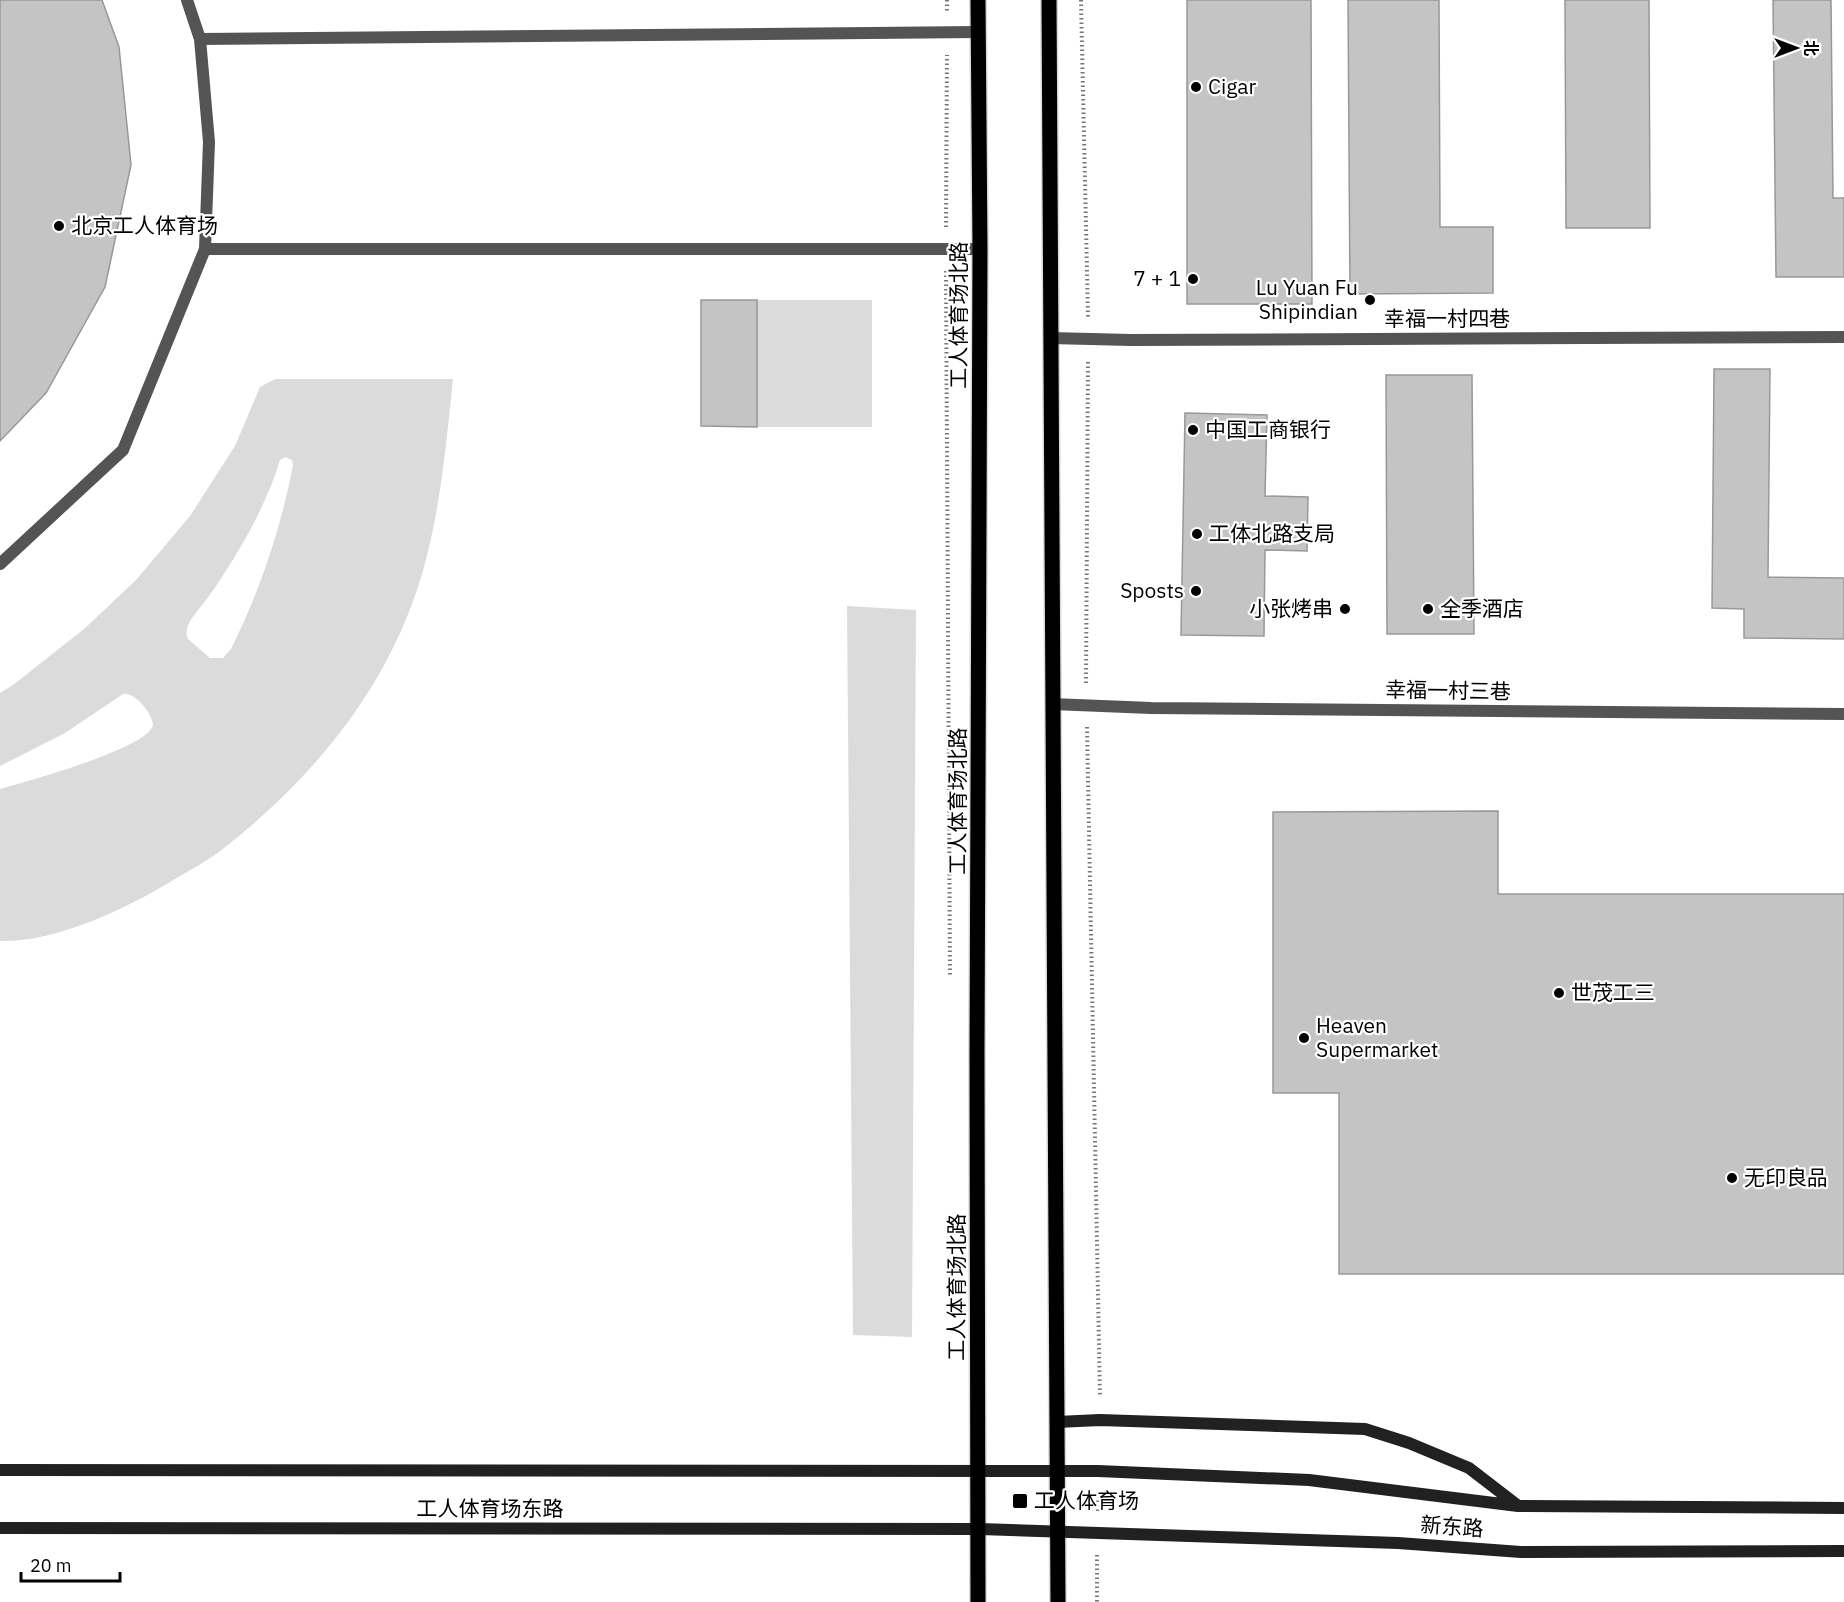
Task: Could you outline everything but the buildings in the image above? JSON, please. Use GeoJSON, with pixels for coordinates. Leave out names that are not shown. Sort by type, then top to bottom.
{"type":"FeatureCollection","features":[{"type":"Feature","properties":{"kind":"main road","name":"工人体育场北路"},"geometry":{"type":"LineString","coordinates":[[978,0],[980,249],[976,1055],[980,1529],[978,1602]]}},
{"type":"Feature","properties":{"kind":"main road"},"geometry":{"type":"LineString","coordinates":[[1049,0],[1058,1602]]}},
{"type":"Feature","properties":{"kind":"main road","name":"新东路"},"geometry":{"type":"LineString","coordinates":[[1057,1422],[1100,1420],[1365,1429],[1409,1443],[1469,1468],[1518,1506]]}},
{"type":"Feature","properties":{"kind":"main road","name":"工人体育场东路"},"geometry":{"type":"LineString","coordinates":[[0,1470],[1057,1472]]}},
{"type":"Feature","properties":{"kind":"main road","name":"新东路"},"geometry":{"type":"LineString","coordinates":[[1057,1472],[1098,1471],[1309,1480],[1518,1506],[1844,1508]]}},
{"type":"Feature","properties":{"kind":"main road","name":"工人体育场东路"},"geometry":{"type":"LineString","coordinates":[[0,1528],[980,1529],[1057,1532]]}},
{"type":"Feature","properties":{"kind":"main road","name":"新东路"},"geometry":{"type":"LineString","coordinates":[[1057,1532],[1398,1543],[1521,1552],[1844,1551]]}},
{"type":"Feature","properties":{"kind":"street"},"geometry":{"type":"LineString","coordinates":[[0,564],[123,450],[205,249],[209,142],[200,39],[186,0]]}},
{"type":"Feature","properties":{"kind":"street"},"geometry":{"type":"LineString","coordinates":[[200,39],[978,32]]}},
{"type":"Feature","properties":{"kind":"street"},"geometry":{"type":"LineString","coordinates":[[205,249],[980,249]]}},
{"type":"Feature","properties":{"kind":"street","name":"幸福一村四巷"},"geometry":{"type":"LineString","coordinates":[[1050,338],[1088,340],[1844,337]]}},
{"type":"Feature","properties":{"kind":"street","name":"幸福一村三巷"},"geometry":{"type":"LineString","coordinates":[[1052,704],[1086,707],[1844,714]]}},
{"type":"Feature","properties":{"kind":"path"},"geometry":{"type":"LineString","coordinates":[[947,0],[950,980]]}},
{"type":"Feature","properties":{"kind":"path"},"geometry":{"type":"LineString","coordinates":[[1081,0],[1088,340],[1086,707],[1101,1326],[1100,1420]]}},
{"type":"Feature","properties":{"kind":"path"},"geometry":{"type":"LineString","coordinates":[[1098,1471],[1098,1602]]}},
{"type":"Feature","properties":{"kind":"shaded area"},"geometry":{"type":"Polygon","coordinates":[[[757,300],[872,300],[872,427],[757,427],[757,300]]]}},
{"type":"Feature","properties":{"kind":"shaded area"},"geometry":{"type":"Polygon","coordinates":[[[275,379],[453,379],[433,531],[420,581],[405,621],[387,659],[343,729],[288,792],[224,848],[205,862],[111,913],[43,936],[0,941],[0,789],[109,754],[131,744],[146,734],[153,725],[150,715],[142,704],[133,696],[123,694],[65,733],[0,766],[0,693],[84,629],[136,580],[190,516],[235,446],[260,387],[275,379]],[[285,457],[280,460],[250,531],[220,581],[193,616],[187,628],[188,639],[210,658],[223,658],[231,649],[251,605],[276,536],[288,489],[292,460],[285,457]]]}},
{"type":"Feature","properties":{"kind":"shaded area"},"geometry":{"type":"Polygon","coordinates":[[[847,606],[916,610],[912,1337],[853,1335],[847,606]]]}},
{"type":"Feature","properties":{"kind":"place","name":"Cigar"},"geometry":{"type":"Point","coordinates":[1196,87]}},
{"type":"Feature","properties":{"kind":"place","name":"北京工人体育场"},"geometry":{"type":"Point","coordinates":[59,226]}},
{"type":"Feature","properties":{"kind":"place","name":"7 + 1"},"geometry":{"type":"Point","coordinates":[1193,279]}},
{"type":"Feature","properties":{"kind":"place","name":"Lu Yuan Fu Shipindian"},"geometry":{"type":"Point","coordinates":[1370,300]}},
{"type":"Feature","properties":{"kind":"place","name":"中国工商银行"},"geometry":{"type":"Point","coordinates":[1193,430]}},
{"type":"Feature","properties":{"kind":"place","name":"工体北路支局"},"geometry":{"type":"Point","coordinates":[1197,534]}},
{"type":"Feature","properties":{"kind":"place","name":"Sposts"},"geometry":{"type":"Point","coordinates":[1196,591]}},
{"type":"Feature","properties":{"kind":"place","name":"小张烤串"},"geometry":{"type":"Point","coordinates":[1345,609]}},
{"type":"Feature","properties":{"kind":"place","name":"全季酒店"},"geometry":{"type":"Point","coordinates":[1428,609]}},
{"type":"Feature","properties":{"kind":"place","name":"世茂工三"},"geometry":{"type":"Point","coordinates":[1559,993]}},
{"type":"Feature","properties":{"kind":"place","name":"Heaven Supermarket"},"geometry":{"type":"Point","coordinates":[1304,1038]}},
{"type":"Feature","properties":{"kind":"place","name":"无印良品"},"geometry":{"type":"Point","coordinates":[1732,1178]}},
{"type":"Feature","properties":{"kind":"place","name":"工人体育场"},"geometry":{"type":"Point","coordinates":[1020,1501]}}]}
